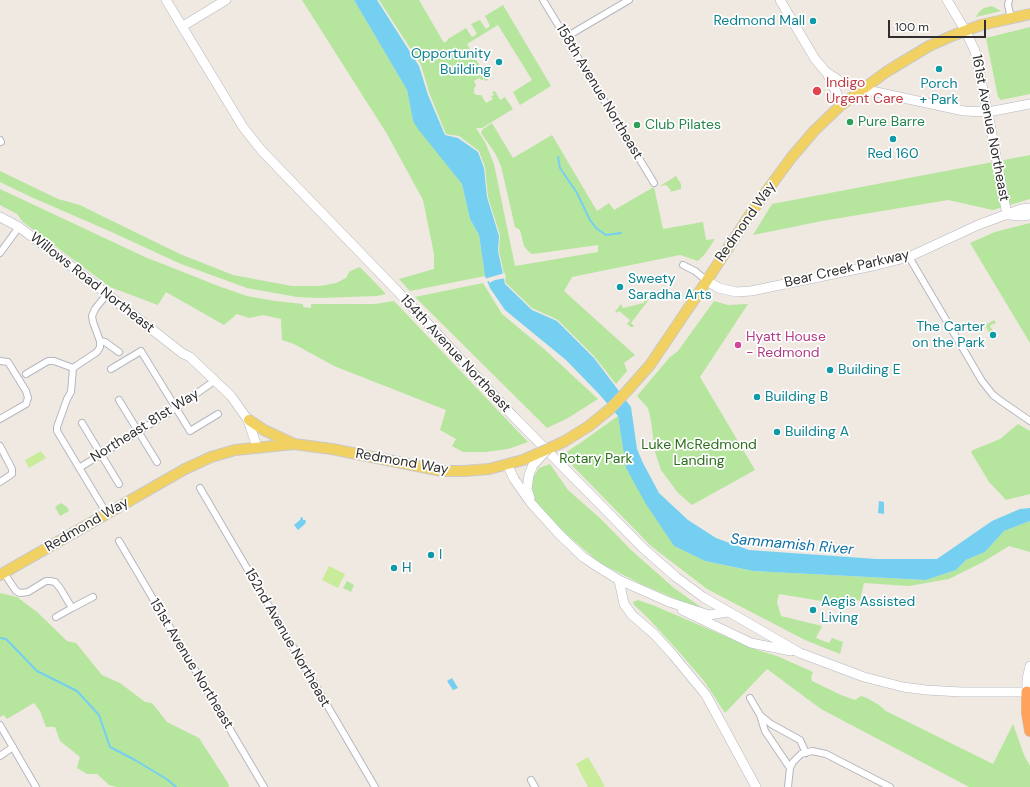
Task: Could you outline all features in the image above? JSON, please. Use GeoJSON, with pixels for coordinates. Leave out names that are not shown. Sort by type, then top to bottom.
{"type":"FeatureCollection","features":[{"type":"Feature","properties":{"kind":"highway"},"geometry":{"type":"LineString","coordinates":[[1029,693],[1026,713],[1030,731]]}},
{"type":"Feature","properties":{"kind":"main road","name":"154th Avenue Northeast"},"geometry":{"type":"LineString","coordinates":[[166,0],[243,127],[262,151],[406,300],[513,416],[644,549],[676,576],[700,595],[800,653]]}},
{"type":"Feature","properties":{"kind":"main road"},"geometry":{"type":"LineString","coordinates":[[183,26],[226,0]]}},
{"type":"Feature","properties":{"kind":"main road"},"geometry":{"type":"LineString","coordinates":[[780,0],[815,59],[826,72],[840,81],[862,89],[950,109],[988,112],[1030,104]]}},
{"type":"Feature","properties":{"kind":"main road","name":"161st Avenue Northeast"},"geometry":{"type":"LineString","coordinates":[[947,0],[965,30],[975,51],[1007,215]]}},
{"type":"Feature","properties":{"kind":"main road","name":"Redmond Way"},"geometry":{"type":"LineString","coordinates":[[2,574],[185,469],[211,457],[235,450],[294,444],[339,450],[442,471],[464,471],[489,468],[523,460],[571,437],[589,426],[610,409],[628,391],[650,365],[755,207],[806,140],[840,106],[886,72],[913,55],[965,30],[987,23],[1030,14]]}},
{"type":"Feature","properties":{"kind":"main road"},"geometry":{"type":"LineString","coordinates":[[826,72],[837,94],[840,106]]}},
{"type":"Feature","properties":{"kind":"main road","name":"Bear Creek Parkway"},"geometry":{"type":"LineString","coordinates":[[707,281],[728,291],[751,291],[877,265],[909,256],[978,225],[1021,209],[1030,208]]}},
{"type":"Feature","properties":{"kind":"main road","name":"Bear Creek Parkway"},"geometry":{"type":"LineString","coordinates":[[1007,215],[1030,215]]}},
{"type":"Feature","properties":{"kind":"main road","name":"Willows Road Northeast"},"geometry":{"type":"LineString","coordinates":[[0,217],[19,227],[182,353],[190,357],[231,396],[249,420],[257,447]]}},
{"type":"Feature","properties":{"kind":"main road","name":"Willows Road Northeast"},"geometry":{"type":"LineString","coordinates":[[182,353],[186,361],[210,384],[224,397],[238,406]]}},
{"type":"Feature","properties":{"kind":"main road"},"geometry":{"type":"LineString","coordinates":[[249,420],[264,430],[294,444]]}},
{"type":"Feature","properties":{"kind":"main road"},"geometry":{"type":"LineString","coordinates":[[531,503],[527,489],[529,475],[533,465],[548,449]]}},
{"type":"Feature","properties":{"kind":"main road"},"geometry":{"type":"LineString","coordinates":[[507,464],[514,479],[531,503],[559,534],[583,557],[598,568],[619,580],[669,602],[710,615],[728,612]]}},
{"type":"Feature","properties":{"kind":"main road"},"geometry":{"type":"LineString","coordinates":[[619,580],[624,604],[632,615],[654,634],[706,695],[756,787]]}},
{"type":"Feature","properties":{"kind":"main road"},"geometry":{"type":"LineString","coordinates":[[669,602],[688,614],[751,643],[800,653],[864,677],[913,688],[961,692],[1029,693],[1027,679],[1030,666]]}},
{"type":"Feature","properties":{"kind":"street","name":"158th Avenue Northeast"},"geometry":{"type":"LineString","coordinates":[[543,0],[654,183]]}},
{"type":"Feature","properties":{"kind":"street"},"geometry":{"type":"LineString","coordinates":[[566,37],[629,0]]}},
{"type":"Feature","properties":{"kind":"street"},"geometry":{"type":"LineString","coordinates":[[1009,0],[1008,5],[1011,18]]}},
{"type":"Feature","properties":{"kind":"street"},"geometry":{"type":"LineString","coordinates":[[0,253],[19,227]]}},
{"type":"Feature","properties":{"kind":"street"},"geometry":{"type":"LineString","coordinates":[[909,256],[982,381],[993,395],[1030,421]]}},
{"type":"Feature","properties":{"kind":"street"},"geometry":{"type":"LineString","coordinates":[[683,265],[695,271],[707,281]]}},
{"type":"Feature","properties":{"kind":"street"},"geometry":{"type":"LineString","coordinates":[[73,368],[97,352],[100,347],[100,341],[92,316],[95,309],[107,294]]}},
{"type":"Feature","properties":{"kind":"street"},"geometry":{"type":"LineString","coordinates":[[100,341],[105,342],[119,352]]}},
{"type":"Feature","properties":{"kind":"street"},"geometry":{"type":"LineString","coordinates":[[111,369],[141,351],[190,431],[218,414]]}},
{"type":"Feature","properties":{"kind":"street"},"geometry":{"type":"LineString","coordinates":[[26,374],[48,361],[54,360],[73,368]]}},
{"type":"Feature","properties":{"kind":"street"},"geometry":{"type":"LineString","coordinates":[[0,361],[8,362],[26,391],[28,398],[26,404],[0,419]]}},
{"type":"Feature","properties":{"kind":"street"},"geometry":{"type":"LineString","coordinates":[[73,368],[71,392],[67,399],[57,431],[107,514]]}},
{"type":"Feature","properties":{"kind":"street","name":"Northeast 81st Way"},"geometry":{"type":"LineString","coordinates":[[79,468],[176,408],[210,384]]}},
{"type":"Feature","properties":{"kind":"street"},"geometry":{"type":"LineString","coordinates":[[119,400],[157,462]]}},
{"type":"Feature","properties":{"kind":"street"},"geometry":{"type":"LineString","coordinates":[[82,423],[119,484]]}},
{"type":"Feature","properties":{"kind":"street"},"geometry":{"type":"LineString","coordinates":[[0,446],[12,469],[12,474],[0,482]]}},
{"type":"Feature","properties":{"kind":"street","name":"152nd Avenue Northeast"},"geometry":{"type":"LineString","coordinates":[[200,488],[375,787]]}},
{"type":"Feature","properties":{"kind":"street","name":"151st Avenue Northeast"},"geometry":{"type":"LineString","coordinates":[[119,542],[264,787]]}},
{"type":"Feature","properties":{"kind":"street"},"geometry":{"type":"LineString","coordinates":[[2,574],[16,591],[20,593],[28,592],[46,581],[55,582],[72,608]]}},
{"type":"Feature","properties":{"kind":"street"},"geometry":{"type":"LineString","coordinates":[[56,617],[93,597]]}},
{"type":"Feature","properties":{"kind":"street"},"geometry":{"type":"LineString","coordinates":[[750,698],[760,715],[765,731],[790,768]]}},
{"type":"Feature","properties":{"kind":"street"},"geometry":{"type":"LineString","coordinates":[[760,715],[771,724],[800,740],[806,753]]}},
{"type":"Feature","properties":{"kind":"street"},"geometry":{"type":"LineString","coordinates":[[0,725],[36,787]]}},
{"type":"Feature","properties":{"kind":"street"},"geometry":{"type":"LineString","coordinates":[[0,756],[13,747]]}},
{"type":"Feature","properties":{"kind":"street"},"geometry":{"type":"LineString","coordinates":[[788,787],[790,768],[801,754],[812,751],[826,754],[890,787]]}},
{"type":"Feature","properties":{"kind":"street"},"geometry":{"type":"LineString","coordinates":[[531,780],[535,787]]}},
{"type":"Feature","properties":{"kind":"green space"},"geometry":{"type":"Polygon","coordinates":[[[302,0],[354,0],[407,90],[413,121],[462,184],[470,219],[479,235],[485,276],[410,291],[399,279],[434,269],[434,254],[423,200],[387,134],[302,0]]]}},
{"type":"Feature","properties":{"kind":"green space"},"geometry":{"type":"Polygon","coordinates":[[[379,0],[419,0],[444,43],[466,28],[472,37],[477,34],[471,24],[480,20],[486,29],[490,26],[485,16],[503,5],[551,86],[520,105],[513,92],[532,80],[498,25],[467,44],[488,80],[485,81],[484,79],[481,80],[479,78],[474,81],[476,86],[474,88],[474,93],[476,95],[481,95],[486,103],[493,99],[491,96],[494,95],[492,92],[495,91],[500,100],[505,97],[513,109],[482,128],[476,128],[485,142],[494,164],[515,266],[598,252],[598,245],[532,254],[527,250],[524,246],[520,230],[515,227],[501,166],[495,153],[481,133],[483,129],[492,123],[513,158],[552,135],[597,211],[609,203],[614,210],[654,187],[663,229],[703,222],[706,240],[715,239],[705,254],[698,261],[680,255],[572,277],[564,291],[635,355],[624,363],[627,371],[616,384],[594,356],[558,320],[532,308],[506,283],[499,251],[500,235],[488,197],[485,167],[479,151],[459,136],[446,134],[430,95],[421,65],[379,0]]]}},
{"type":"Feature","properties":{"kind":"green space"},"geometry":{"type":"Polygon","coordinates":[[[992,6],[1001,11],[976,17],[984,8],[992,6]]]}},
{"type":"Feature","properties":{"kind":"green space"},"geometry":{"type":"Polygon","coordinates":[[[1030,27],[1030,94],[1001,100],[998,97],[986,38],[1030,27]]]}},
{"type":"Feature","properties":{"kind":"green space"},"geometry":{"type":"Polygon","coordinates":[[[1030,155],[1030,199],[993,210],[948,200],[822,221],[753,235],[772,204],[1030,155]]]}},
{"type":"Feature","properties":{"kind":"green space"},"geometry":{"type":"Polygon","coordinates":[[[0,171],[58,199],[80,205],[180,254],[233,275],[292,286],[320,286],[336,283],[346,278],[350,271],[360,267],[386,294],[377,296],[319,298],[297,297],[247,288],[181,264],[31,197],[0,182],[0,171]]]}},
{"type":"Feature","properties":{"kind":"green space"},"geometry":{"type":"Polygon","coordinates":[[[676,176],[681,184],[681,189],[670,192],[671,190],[666,185],[660,186],[676,176]]]}},
{"type":"Feature","properties":{"kind":"green space"},"geometry":{"type":"Polygon","coordinates":[[[0,189],[145,257],[247,296],[303,304],[303,307],[311,308],[311,304],[375,304],[394,301],[528,442],[508,449],[485,452],[463,452],[452,446],[456,439],[440,430],[446,410],[334,366],[294,344],[282,340],[281,319],[263,315],[249,318],[237,314],[224,325],[166,292],[158,305],[110,287],[23,222],[17,214],[0,205],[0,189]]]}},
{"type":"Feature","properties":{"kind":"green space"},"geometry":{"type":"Polygon","coordinates":[[[1030,223],[1030,343],[970,243],[995,232],[1030,223]]]}},
{"type":"Feature","properties":{"kind":"green space"},"geometry":{"type":"Polygon","coordinates":[[[483,283],[502,314],[544,349],[598,399],[568,418],[547,428],[415,297],[483,283]]]}},
{"type":"Feature","properties":{"kind":"green space"},"geometry":{"type":"Polygon","coordinates":[[[651,296],[655,300],[650,298],[631,323],[634,326],[633,327],[627,324],[630,320],[619,311],[616,313],[615,312],[621,304],[623,308],[644,303],[644,299],[651,296]]]}},
{"type":"Feature","properties":{"kind":"green space","name":"Luke McRedmond Landing"},"geometry":{"type":"Polygon","coordinates":[[[714,301],[728,305],[748,304],[700,377],[755,470],[692,505],[678,493],[661,470],[655,452],[648,408],[637,396],[670,357],[678,351],[714,301]]]}},
{"type":"Feature","properties":{"kind":"green space"},"geometry":{"type":"Polygon","coordinates":[[[994,320],[996,323],[990,327],[994,331],[990,334],[985,325],[994,320]]]}},
{"type":"Feature","properties":{"kind":"green space","name":"Rotary Park"},"geometry":{"type":"Polygon","coordinates":[[[618,416],[626,468],[674,546],[705,561],[753,571],[926,580],[956,570],[966,560],[985,552],[1004,531],[1030,521],[1030,552],[1009,546],[983,562],[949,579],[909,586],[864,583],[860,601],[844,597],[821,601],[779,594],[777,602],[781,616],[822,626],[816,638],[829,643],[832,638],[843,642],[840,654],[805,640],[707,589],[651,546],[562,455],[618,416]]]}},
{"type":"Feature","properties":{"kind":"green space"},"geometry":{"type":"Polygon","coordinates":[[[1018,424],[1030,431],[1030,494],[1006,500],[989,482],[971,452],[1000,439],[1018,424]]]}},
{"type":"Feature","properties":{"kind":"green space"},"geometry":{"type":"Polygon","coordinates":[[[41,451],[46,458],[29,468],[25,460],[41,451]]]}},
{"type":"Feature","properties":{"kind":"green space"},"geometry":{"type":"Polygon","coordinates":[[[550,464],[568,490],[601,519],[631,550],[674,588],[705,610],[643,585],[600,563],[566,534],[535,501],[532,492],[531,484],[539,468],[550,464]]]}},
{"type":"Feature","properties":{"kind":"green space"},"geometry":{"type":"Polygon","coordinates":[[[61,503],[67,507],[69,511],[60,516],[55,507],[61,503]]]}},
{"type":"Feature","properties":{"kind":"green space"},"geometry":{"type":"Polygon","coordinates":[[[329,566],[345,574],[338,588],[322,580],[329,566]]]}},
{"type":"Feature","properties":{"kind":"green space"},"geometry":{"type":"Polygon","coordinates":[[[347,581],[354,585],[351,592],[343,588],[347,581]]]}},
{"type":"Feature","properties":{"kind":"green space"},"geometry":{"type":"Polygon","coordinates":[[[0,593],[17,597],[37,612],[67,641],[76,643],[102,675],[120,683],[145,702],[152,703],[167,722],[199,738],[228,783],[229,787],[117,787],[109,785],[97,774],[87,774],[77,768],[80,757],[60,741],[55,727],[46,727],[40,711],[34,703],[7,719],[4,715],[0,717],[0,593]]]}},
{"type":"Feature","properties":{"kind":"green space"},"geometry":{"type":"Polygon","coordinates":[[[638,600],[813,672],[811,677],[812,681],[855,700],[861,696],[867,698],[886,711],[993,764],[1013,724],[1024,755],[1030,766],[1030,787],[969,787],[821,709],[767,669],[725,713],[704,681],[648,618],[634,605],[633,602],[638,600]]]}},
{"type":"Feature","properties":{"kind":"green space"},"geometry":{"type":"Polygon","coordinates":[[[588,757],[605,786],[588,787],[576,764],[588,757]]]}},
{"type":"Feature","properties":{"kind":"water"},"geometry":{"type":"Polygon","coordinates":[[[354,0],[377,0],[419,66],[428,95],[445,135],[458,138],[478,152],[484,168],[487,197],[499,236],[498,251],[505,284],[532,310],[557,321],[594,358],[631,407],[637,449],[659,493],[688,520],[716,538],[749,550],[876,559],[937,559],[992,521],[1020,509],[1030,508],[1030,521],[1004,531],[985,552],[966,560],[956,570],[926,580],[753,571],[705,561],[674,546],[646,504],[626,468],[618,416],[566,360],[505,310],[490,288],[485,276],[479,235],[470,219],[462,184],[413,121],[407,90],[354,0]]]}},
{"type":"Feature","properties":{"kind":"water"},"geometry":{"type":"Polygon","coordinates":[[[879,501],[884,502],[884,514],[878,513],[879,501]]]}},
{"type":"Feature","properties":{"kind":"water"},"geometry":{"type":"Polygon","coordinates":[[[301,517],[303,520],[306,520],[305,524],[298,530],[294,525],[300,520],[301,517]]]}},
{"type":"Feature","properties":{"kind":"water"},"geometry":{"type":"Polygon","coordinates":[[[452,678],[458,688],[453,690],[447,681],[452,678]]]}},
{"type":"Feature","properties":{"kind":"pier"},"geometry":{"type":"Polygon","coordinates":[[[505,273],[506,278],[489,283],[489,281],[485,282],[484,279],[505,273]]]}},
{"type":"Feature","properties":{"kind":"waterway"},"geometry":{"type":"LineString","coordinates":[[558,157],[560,168],[577,193],[590,220],[596,228],[606,235],[621,233]]}},
{"type":"Feature","properties":{"kind":"waterway"},"geometry":{"type":"LineString","coordinates":[[0,638],[6,639],[37,671],[77,691],[99,715],[110,747],[135,760],[168,780],[176,787]]}},
{"type":"Feature","properties":{"kind":"place","name":"Redmond Mall"},"geometry":{"type":"Point","coordinates":[813,21]}},
{"type":"Feature","properties":{"kind":"place","name":"Opportunity Building"},"geometry":{"type":"Point","coordinates":[499,62]}},
{"type":"Feature","properties":{"kind":"place","name":"Porch + Park"},"geometry":{"type":"Point","coordinates":[939,69]}},
{"type":"Feature","properties":{"kind":"place","name":"Indigo Urgent Care"},"geometry":{"type":"Point","coordinates":[817,91]}},
{"type":"Feature","properties":{"kind":"place","name":"Pure Barre"},"geometry":{"type":"Point","coordinates":[850,122]}},
{"type":"Feature","properties":{"kind":"place","name":"Club Pilates"},"geometry":{"type":"Point","coordinates":[637,125]}},
{"type":"Feature","properties":{"kind":"place","name":"Red 160"},"geometry":{"type":"Point","coordinates":[893,139]}},
{"type":"Feature","properties":{"kind":"place","name":"Sweety Saradha Arts"},"geometry":{"type":"Point","coordinates":[620,287]}},
{"type":"Feature","properties":{"kind":"place","name":"The Carter on the Park"},"geometry":{"type":"Point","coordinates":[993,335]}},
{"type":"Feature","properties":{"kind":"place","name":"Hyatt House - Redmond"},"geometry":{"type":"Point","coordinates":[738,345]}},
{"type":"Feature","properties":{"kind":"place","name":"Building E"},"geometry":{"type":"Point","coordinates":[830,370]}},
{"type":"Feature","properties":{"kind":"place","name":"Building B"},"geometry":{"type":"Point","coordinates":[757,397]}},
{"type":"Feature","properties":{"kind":"place","name":"Building A"},"geometry":{"type":"Point","coordinates":[777,432]}},
{"type":"Feature","properties":{"kind":"place","name":"I"},"geometry":{"type":"Point","coordinates":[431,555]}},
{"type":"Feature","properties":{"kind":"place","name":"H"},"geometry":{"type":"Point","coordinates":[394,568]}},
{"type":"Feature","properties":{"kind":"place","name":"Aegis Assisted Living"},"geometry":{"type":"Point","coordinates":[813,610]}},
{"type":"Feature","properties":{"kind":"water label","name":"Sammamish River"},"geometry":{"type":"Point","coordinates":[792,545]}}]}
